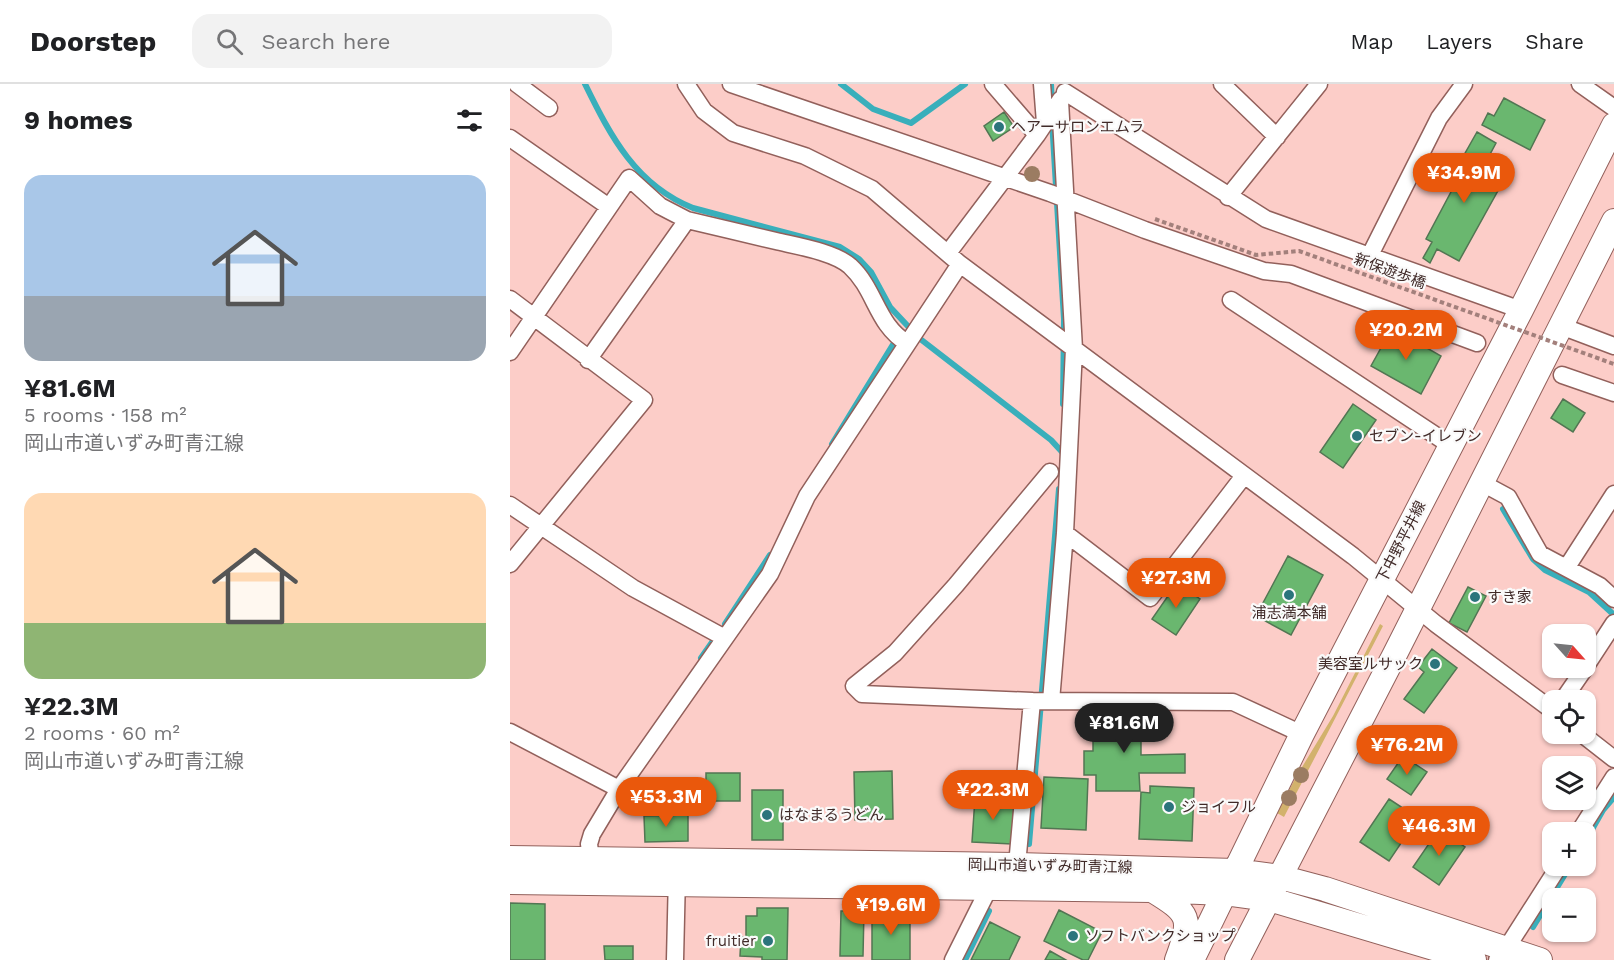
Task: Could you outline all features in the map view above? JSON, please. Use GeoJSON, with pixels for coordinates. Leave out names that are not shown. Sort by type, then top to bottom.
{"type":"FeatureCollection","features":[{"type":"Feature","properties":{"kind":"street"},"geometry":{"type":"LineString","coordinates":[[517,84],[549,108]]}},
{"type":"Feature","properties":{"kind":"street"},"geometry":{"type":"LineString","coordinates":[[686,84],[704,111],[733,132],[805,156],[872,189],[954,259],[1383,580],[1542,702]]}},
{"type":"Feature","properties":{"kind":"street"},"geometry":{"type":"LineString","coordinates":[[731,84],[1058,196],[1264,272],[1291,274],[1477,343]]}},
{"type":"Feature","properties":{"kind":"street"},"geometry":{"type":"LineString","coordinates":[[993,84],[1055,109],[1228,197],[1266,219],[1521,310]]}},
{"type":"Feature","properties":{"kind":"street"},"geometry":{"type":"LineString","coordinates":[[1017,865],[1065,533],[1067,344],[1055,109],[1042,84]]}},
{"type":"Feature","properties":{"kind":"street"},"geometry":{"type":"LineString","coordinates":[[1222,84],[1278,137]]}},
{"type":"Feature","properties":{"kind":"street"},"geometry":{"type":"LineString","coordinates":[[1228,197],[1319,84]]}},
{"type":"Feature","properties":{"kind":"street"},"geometry":{"type":"LineString","coordinates":[[1369,257],[1439,118],[1464,84]]}},
{"type":"Feature","properties":{"kind":"street"},"geometry":{"type":"LineString","coordinates":[[1580,84],[1614,108]]}},
{"type":"Feature","properties":{"kind":"street"},"geometry":{"type":"LineString","coordinates":[[591,859],[589,843],[592,834],[619,789],[770,574],[807,496],[866,410],[906,337],[954,259],[1006,178],[1055,109]]}},
{"type":"Feature","properties":{"kind":"street","name":"下中野平井線"},"geometry":{"type":"LineString","coordinates":[[1192,960],[1302,734],[1383,580],[1614,125]]}},
{"type":"Feature","properties":{"kind":"street"},"geometry":{"type":"LineString","coordinates":[[510,138],[609,207]]}},
{"type":"Feature","properties":{"kind":"street"},"geometry":{"type":"LineString","coordinates":[[510,352],[629,178],[660,206],[687,220],[809,249],[848,264],[860,276],[889,329],[906,337]]}},
{"type":"Feature","properties":{"kind":"street"},"geometry":{"type":"LineString","coordinates":[[588,360],[687,220]]}},
{"type":"Feature","properties":{"kind":"street"},"geometry":{"type":"LineString","coordinates":[[1237,960],[1614,221]]}},
{"type":"Feature","properties":{"kind":"street"},"geometry":{"type":"LineString","coordinates":[[510,299],[644,400],[510,564]]}},
{"type":"Feature","properties":{"kind":"street"},"geometry":{"type":"LineString","coordinates":[[1231,300],[1450,445]]}},
{"type":"Feature","properties":{"kind":"street"},"geometry":{"type":"LineString","coordinates":[[1562,326],[1614,346]]}},
{"type":"Feature","properties":{"kind":"street"},"geometry":{"type":"LineString","coordinates":[[1562,375],[1614,393]]}},
{"type":"Feature","properties":{"kind":"street"},"geometry":{"type":"LineString","coordinates":[[1050,472],[956,585],[895,653],[854,686],[862,694],[1042,701],[1233,702],[1302,734]]}},
{"type":"Feature","properties":{"kind":"street"},"geometry":{"type":"LineString","coordinates":[[1065,533],[1150,598],[1243,477]]}},
{"type":"Feature","properties":{"kind":"street"},"geometry":{"type":"LineString","coordinates":[[1482,483],[1508,497],[1540,554],[1600,586],[1614,599]]}},
{"type":"Feature","properties":{"kind":"street"},"geometry":{"type":"LineString","coordinates":[[1567,567],[1614,494]]}},
{"type":"Feature","properties":{"kind":"street"},"geometry":{"type":"LineString","coordinates":[[510,506],[633,588],[725,638]]}},
{"type":"Feature","properties":{"kind":"street"},"geometry":{"type":"LineString","coordinates":[[1596,650],[1614,623]]}},
{"type":"Feature","properties":{"kind":"street"},"geometry":{"type":"LineString","coordinates":[[510,732],[619,789]]}},
{"type":"Feature","properties":{"kind":"street"},"geometry":{"type":"LineString","coordinates":[[1595,744],[1614,759]]}},
{"type":"Feature","properties":{"kind":"street"},"geometry":{"type":"LineString","coordinates":[[1585,822],[1614,777]]}},
{"type":"Feature","properties":{"kind":"street","name":"岡山市道いずみ町青江線"},"geometry":{"type":"LineString","coordinates":[[510,858],[591,859],[677,872]]}},
{"type":"Feature","properties":{"kind":"street","name":"岡山市道いずみ町青江線"},"geometry":{"type":"LineString","coordinates":[[990,877],[1017,865],[1236,871],[1280,877],[1325,890],[1502,955],[1540,960]]}},
{"type":"Feature","properties":{"kind":"street"},"geometry":{"type":"LineString","coordinates":[[675,960],[677,872]]}},
{"type":"Feature","properties":{"kind":"street","name":"岡山市道いずみ町青江線"},"geometry":{"type":"LineString","coordinates":[[510,882],[677,872],[990,877],[1152,890],[1225,893],[1269,899],[1474,960]]}},
{"type":"Feature","properties":{"kind":"street"},"geometry":{"type":"LineString","coordinates":[[1502,955],[1553,876]]}},
{"type":"Feature","properties":{"kind":"street"},"geometry":{"type":"LineString","coordinates":[[953,960],[990,877]]}},
{"type":"Feature","properties":{"kind":"street"},"geometry":{"type":"LineString","coordinates":[[1152,890],[1174,903],[1187,923],[1187,934],[1177,960]]}},
{"type":"Feature","properties":{"kind":"path","name":"新保遊歩橋"},"geometry":{"type":"LineString","coordinates":[[1155,219],[1256,255],[1299,251],[1614,364]]}},
{"type":"Feature","properties":{"kind":"shaded area"},"geometry":{"type":"Polygon","coordinates":[[[1380,624],[1383,626],[1284,817],[1277,813],[1333,716],[1380,624]]]}},
{"type":"Feature","properties":{"kind":"building"},"geometry":{"type":"Polygon","coordinates":[[[1504,98],[1545,120],[1530,150],[1482,125],[1488,113],[1494,116],[1504,98]]]}},
{"type":"Feature","properties":{"kind":"building","name":"ヘアーサロンエムラ"},"geometry":{"type":"Polygon","coordinates":[[[1004,112],[1014,127],[993,141],[984,126],[1004,112]]]}},
{"type":"Feature","properties":{"kind":"building"},"geometry":{"type":"Polygon","coordinates":[[[1477,132],[1496,143],[1479,175],[1500,187],[1459,261],[1437,249],[1430,263],[1423,258],[1432,242],[1426,239],[1469,158],[1464,155],[1477,132]]]}},
{"type":"Feature","properties":{"kind":"building"},"geometry":{"type":"Polygon","coordinates":[[[1392,328],[1441,356],[1421,394],[1371,366],[1392,328]]]}},
{"type":"Feature","properties":{"kind":"building"},"geometry":{"type":"Polygon","coordinates":[[[1563,399],[1585,413],[1573,432],[1551,418],[1563,399]]]}},
{"type":"Feature","properties":{"kind":"building"},"geometry":{"type":"Polygon","coordinates":[[[1353,404],[1376,420],[1343,468],[1320,452],[1353,404]]]}},
{"type":"Feature","properties":{"kind":"building","name":"浦志満本舗"},"geometry":{"type":"Polygon","coordinates":[[[1288,556],[1323,575],[1291,635],[1256,616],[1288,556]]]}},
{"type":"Feature","properties":{"kind":"building"},"geometry":{"type":"Polygon","coordinates":[[[1177,583],[1200,599],[1176,635],[1152,619],[1177,583]]]}},
{"type":"Feature","properties":{"kind":"building"},"geometry":{"type":"Polygon","coordinates":[[[1468,587],[1486,596],[1467,632],[1449,623],[1468,587]]]}},
{"type":"Feature","properties":{"kind":"building"},"geometry":{"type":"Polygon","coordinates":[[[1432,649],[1457,668],[1424,713],[1404,699],[1424,672],[1418,667],[1432,649]]]}},
{"type":"Feature","properties":{"kind":"building"},"geometry":{"type":"Polygon","coordinates":[[[1093,713],[1141,713],[1141,755],[1185,754],[1185,773],[1139,773],[1140,791],[1096,791],[1096,775],[1084,775],[1084,751],[1093,751],[1093,713]]]}},
{"type":"Feature","properties":{"kind":"building"},"geometry":{"type":"Polygon","coordinates":[[[1403,756],[1427,772],[1411,795],[1387,779],[1403,756]]]}},
{"type":"Feature","properties":{"kind":"building"},"geometry":{"type":"Polygon","coordinates":[[[892,771],[893,819],[855,820],[854,772],[892,771]]]}},
{"type":"Feature","properties":{"kind":"building"},"geometry":{"type":"Polygon","coordinates":[[[706,773],[740,773],[740,801],[706,801],[706,773]]]}},
{"type":"Feature","properties":{"kind":"building"},"geometry":{"type":"Polygon","coordinates":[[[1044,777],[1088,779],[1086,830],[1041,828],[1044,777]]]}},
{"type":"Feature","properties":{"kind":"building"},"geometry":{"type":"Polygon","coordinates":[[[1150,786],[1194,788],[1192,841],[1139,839],[1141,792],[1150,793],[1150,786]]]}},
{"type":"Feature","properties":{"kind":"building"},"geometry":{"type":"Polygon","coordinates":[[[752,790],[783,790],[783,840],[752,840],[752,790]]]}},
{"type":"Feature","properties":{"kind":"building"},"geometry":{"type":"Polygon","coordinates":[[[975,798],[1015,801],[1012,844],[972,842],[975,798]]]}},
{"type":"Feature","properties":{"kind":"building"},"geometry":{"type":"Polygon","coordinates":[[[1389,799],[1418,818],[1389,861],[1360,842],[1389,799]]]}},
{"type":"Feature","properties":{"kind":"building"},"geometry":{"type":"Polygon","coordinates":[[[688,815],[688,841],[645,842],[644,816],[688,815]]]}},
{"type":"Feature","properties":{"kind":"building"},"geometry":{"type":"Polygon","coordinates":[[[1439,829],[1465,847],[1439,885],[1413,867],[1439,829]]]}},
{"type":"Feature","properties":{"kind":"building"},"geometry":{"type":"Polygon","coordinates":[[[510,903],[545,904],[545,960],[510,960],[510,903]]]}},
{"type":"Feature","properties":{"kind":"building"},"geometry":{"type":"Polygon","coordinates":[[[757,908],[788,908],[787,960],[762,960],[762,957],[740,956],[741,937],[746,937],[746,916],[757,916],[757,908]]]}},
{"type":"Feature","properties":{"kind":"building"},"geometry":{"type":"Polygon","coordinates":[[[1059,910],[1102,932],[1088,960],[1083,960],[1044,941],[1059,910]]]}},
{"type":"Feature","properties":{"kind":"building"},"geometry":{"type":"Polygon","coordinates":[[[841,911],[864,911],[863,956],[840,956],[841,911]]]}},
{"type":"Feature","properties":{"kind":"building"},"geometry":{"type":"Polygon","coordinates":[[[910,911],[910,960],[872,960],[872,912],[910,911]]]}},
{"type":"Feature","properties":{"kind":"building"},"geometry":{"type":"Polygon","coordinates":[[[990,922],[1020,937],[1009,960],[971,960],[990,922]]]}},
{"type":"Feature","properties":{"kind":"building"},"geometry":{"type":"Polygon","coordinates":[[[604,946],[633,946],[633,960],[605,960],[604,946]]]}},
{"type":"Feature","properties":{"kind":"building"},"geometry":{"type":"Polygon","coordinates":[[[1050,951],[1066,960],[1045,960],[1050,951]]]}},
{"type":"Feature","properties":{"kind":"waterway"},"geometry":{"type":"LineString","coordinates":[[585,84],[627,157],[656,186],[693,208],[840,247],[859,259],[871,272],[890,307],[919,338],[1051,440],[1063,453]]}},
{"type":"Feature","properties":{"kind":"waterway"},"geometry":{"type":"LineString","coordinates":[[841,84],[873,109],[911,123],[965,84]]}},
{"type":"Feature","properties":{"kind":"waterway"},"geometry":{"type":"LineString","coordinates":[[1051,84],[1052,104]]}},
{"type":"Feature","properties":{"kind":"waterway"},"geometry":{"type":"LineString","coordinates":[[1052,120],[1064,319],[1063,404]]}},
{"type":"Feature","properties":{"kind":"waterway"},"geometry":{"type":"LineString","coordinates":[[832,444],[897,338]]}},
{"type":"Feature","properties":{"kind":"waterway"},"geometry":{"type":"LineString","coordinates":[[1029,844],[1059,489]]}},
{"type":"Feature","properties":{"kind":"waterway"},"geometry":{"type":"LineString","coordinates":[[1503,509],[1533,559],[1545,570],[1589,592],[1613,614]]}},
{"type":"Feature","properties":{"kind":"waterway"},"geometry":{"type":"LineString","coordinates":[[725,624],[770,555]]}},
{"type":"Feature","properties":{"kind":"waterway"},"geometry":{"type":"LineString","coordinates":[[701,658],[715,638]]}},
{"type":"Feature","properties":{"kind":"waterway"},"geometry":{"type":"LineString","coordinates":[[1596,822],[1614,797]]}},
{"type":"Feature","properties":{"kind":"waterway"},"geometry":{"type":"LineString","coordinates":[[1533,927],[1564,876]]}},
{"type":"Feature","properties":{"kind":"waterway"},"geometry":{"type":"LineString","coordinates":[[965,960],[989,911]]}},
{"type":"Feature","properties":{"kind":"place","name":"ヘアーサロンエムラ"},"geometry":{"type":"Point","coordinates":[999,127]}},
{"type":"Feature","properties":{"kind":"place","name":"セブン-イレブン"},"geometry":{"type":"Point","coordinates":[1357,436]}},
{"type":"Feature","properties":{"kind":"place","name":"浦志満本舗"},"geometry":{"type":"Point","coordinates":[1289,595]}},
{"type":"Feature","properties":{"kind":"place","name":"すき家"},"geometry":{"type":"Point","coordinates":[1475,597]}},
{"type":"Feature","properties":{"kind":"place","name":"美容室ルサック"},"geometry":{"type":"Point","coordinates":[1435,664]}},
{"type":"Feature","properties":{"kind":"place","name":"ジョイフル"},"geometry":{"type":"Point","coordinates":[1169,807]}},
{"type":"Feature","properties":{"kind":"place","name":"はなまるうどん"},"geometry":{"type":"Point","coordinates":[767,815]}},
{"type":"Feature","properties":{"kind":"place","name":"ソフトバンクショップ"},"geometry":{"type":"Point","coordinates":[1073,936]}},
{"type":"Feature","properties":{"kind":"place","name":"fruitier"},"geometry":{"type":"Point","coordinates":[768,941]}}]}
